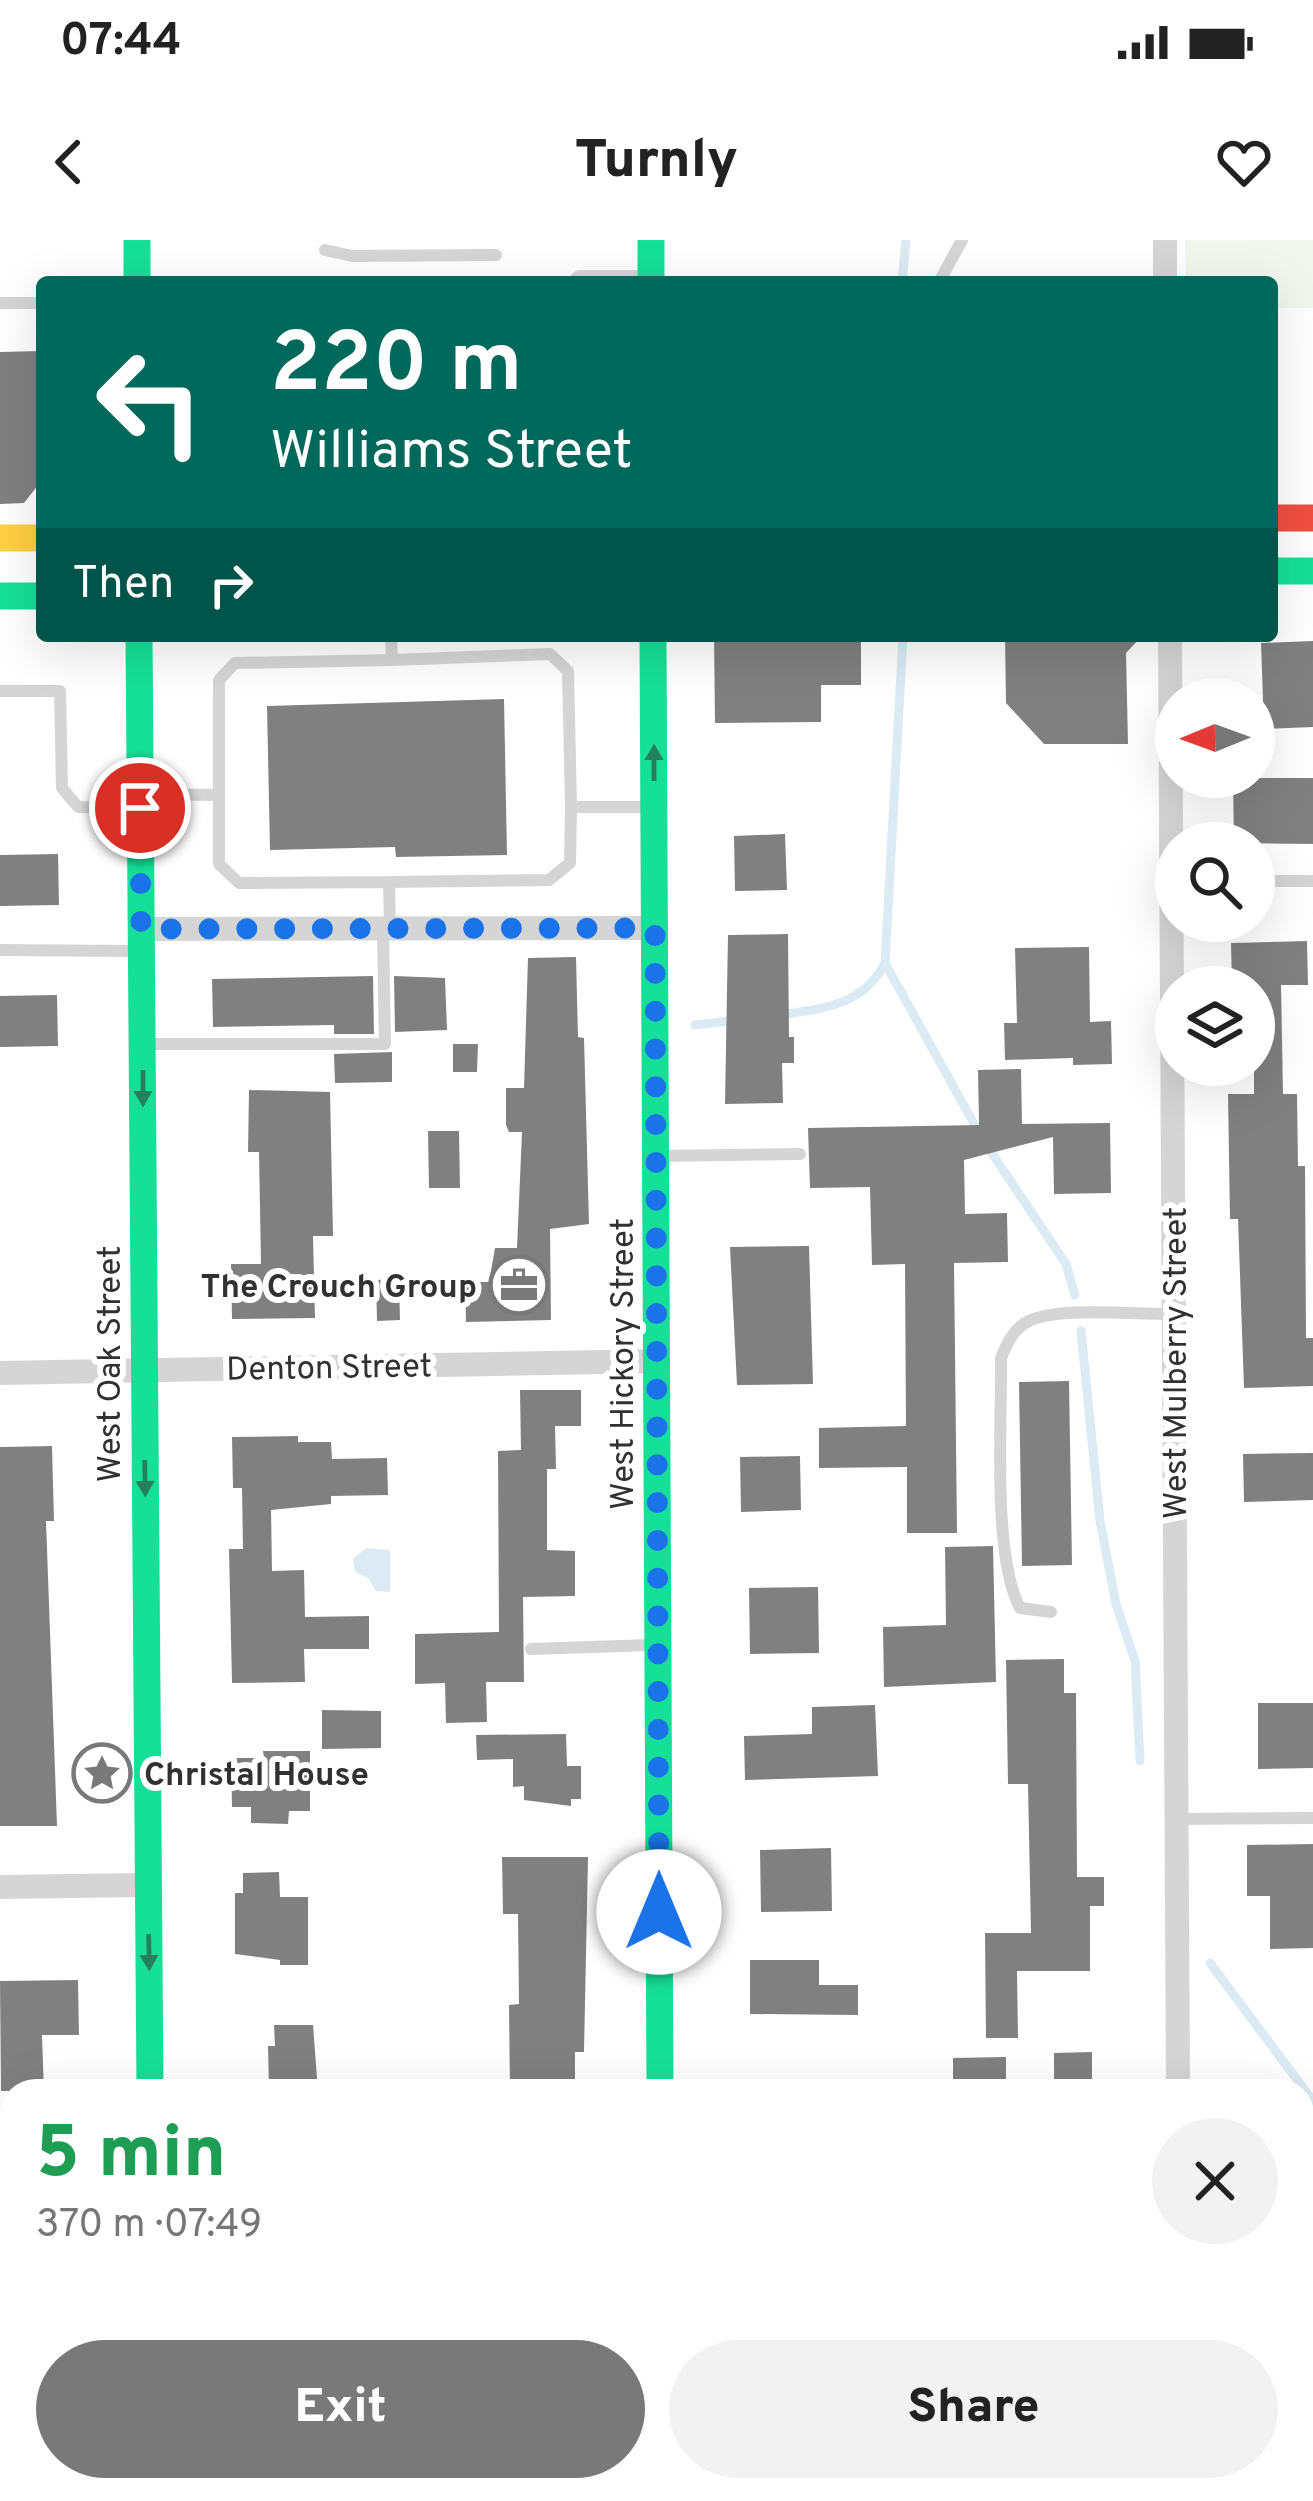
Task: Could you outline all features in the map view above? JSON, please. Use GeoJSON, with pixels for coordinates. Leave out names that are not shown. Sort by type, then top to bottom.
{"type":"FeatureCollection","features":[{"type":"Feature","properties":{"kind":"main road"},"geometry":{"type":"LineString","coordinates":[[137,240],[137,276]]}},
{"type":"Feature","properties":{"kind":"main road"},"geometry":{"type":"LineString","coordinates":[[651,240],[651,276]]}},
{"type":"Feature","properties":{"kind":"main road"},"geometry":{"type":"LineString","coordinates":[[1278,518],[1313,518]]}},
{"type":"Feature","properties":{"kind":"main road"},"geometry":{"type":"LineString","coordinates":[[0,538],[36,538]]}},
{"type":"Feature","properties":{"kind":"main road"},"geometry":{"type":"LineString","coordinates":[[1278,571],[1313,571]]}},
{"type":"Feature","properties":{"kind":"main road"},"geometry":{"type":"LineString","coordinates":[[0,596],[36,596]]}},
{"type":"Feature","properties":{"kind":"main road","name":"West Oak Street"},"geometry":{"type":"LineString","coordinates":[[140,642],[150,2079]]}},
{"type":"Feature","properties":{"kind":"main road","name":"West Hickory Street"},"geometry":{"type":"LineString","coordinates":[[653,642],[660,2079]]}},
{"type":"Feature","properties":{"kind":"street"},"geometry":{"type":"LineString","coordinates":[[1165,240],[1165,276]]}},
{"type":"Feature","properties":{"kind":"street","name":"West Mulberry Street"},"geometry":{"type":"LineString","coordinates":[[1170,642],[1173,822]]}},
{"type":"Feature","properties":{"kind":"street"},"geometry":{"type":"LineString","coordinates":[[141,940],[655,928]]}},
{"type":"Feature","properties":{"kind":"street","name":"West Mulberry Street"},"geometry":{"type":"LineString","coordinates":[[1174,942],[1178,2079]]}},
{"type":"Feature","properties":{"kind":"street","name":"Denton Street"},"geometry":{"type":"LineString","coordinates":[[0,1373],[657,1361]]}},
{"type":"Feature","properties":{"kind":"street"},"geometry":{"type":"LineString","coordinates":[[0,1887],[148,1886]]}},
{"type":"Feature","properties":{"kind":"lane"},"geometry":{"type":"LineString","coordinates":[[346,240],[325,250],[352,256],[496,255]]}},
{"type":"Feature","properties":{"kind":"lane"},"geometry":{"type":"LineString","coordinates":[[942,276],[962,240]]}},
{"type":"Feature","properties":{"kind":"lane"},"geometry":{"type":"LineString","coordinates":[[0,302],[36,302]]}},
{"type":"Feature","properties":{"kind":"lane"},"geometry":{"type":"LineString","coordinates":[[392,642],[392,660]]}},
{"type":"Feature","properties":{"kind":"lane"},"geometry":{"type":"LineString","coordinates":[[550,654],[568,671],[570,863],[549,880],[239,883],[219,864],[219,680],[235,663],[392,660],[550,654]]}},
{"type":"Feature","properties":{"kind":"lane"},"geometry":{"type":"LineString","coordinates":[[0,691],[60,691],[62,788],[78,807],[218,795]]}},
{"type":"Feature","properties":{"kind":"lane"},"geometry":{"type":"LineString","coordinates":[[571,807],[654,806]]}},
{"type":"Feature","properties":{"kind":"lane"},"geometry":{"type":"LineString","coordinates":[[1275,881],[1313,881]]}},
{"type":"Feature","properties":{"kind":"lane"},"geometry":{"type":"LineString","coordinates":[[142,1044],[385,1044],[389,882]]}},
{"type":"Feature","properties":{"kind":"lane"},"geometry":{"type":"LineString","coordinates":[[0,950],[141,940]]}},
{"type":"Feature","properties":{"kind":"lane"},"geometry":{"type":"LineString","coordinates":[[656,1156],[800,1154]]}},
{"type":"Feature","properties":{"kind":"lane"},"geometry":{"type":"LineString","coordinates":[[1051,1612],[1020,1608],[1014,1597],[1003,1522],[1001,1358],[1009,1338],[1029,1321],[1056,1316],[1174,1314]]}},
{"type":"Feature","properties":{"kind":"lane"},"geometry":{"type":"LineString","coordinates":[[531,1649],[658,1644]]}},
{"type":"Feature","properties":{"kind":"lane"},"geometry":{"type":"LineString","coordinates":[[1177,1819],[1313,1818]]}},
{"type":"Feature","properties":{"kind":"shaded area"},"geometry":{"type":"Polygon","coordinates":[[[1185,240],[1313,240],[1313,308],[1278,308],[1278,276],[1186,276],[1185,240]]]}},
{"type":"Feature","properties":{"kind":"shaded area"},"geometry":{"type":"Polygon","coordinates":[[[366,1548],[390,1550],[390,1592],[376,1591],[368,1578],[355,1572],[353,1559],[366,1548]]]}},
{"type":"Feature","properties":{"kind":"building"},"geometry":{"type":"Polygon","coordinates":[[[36,351],[36,488],[24,503],[0,504],[0,352],[36,351]]]}},
{"type":"Feature","properties":{"kind":"building"},"geometry":{"type":"Polygon","coordinates":[[[1313,641],[1313,727],[1275,729],[1275,678],[1262,678],[1261,643],[1313,641]]]}},
{"type":"Feature","properties":{"kind":"building"},"geometry":{"type":"Polygon","coordinates":[[[714,642],[861,642],[861,685],[821,685],[821,722],[715,723],[714,642]]]}},
{"type":"Feature","properties":{"kind":"building"},"geometry":{"type":"Polygon","coordinates":[[[1005,642],[1136,642],[1126,653],[1128,744],[1044,744],[1006,703],[1005,642]]]}},
{"type":"Feature","properties":{"kind":"building"},"geometry":{"type":"Polygon","coordinates":[[[504,699],[507,855],[396,857],[395,847],[270,850],[267,706],[504,699]]]}},
{"type":"Feature","properties":{"kind":"building"},"geometry":{"type":"Polygon","coordinates":[[[1275,778],[1313,778],[1313,844],[1275,844],[1275,822],[1234,822],[1233,798],[1275,798],[1275,778]]]}},
{"type":"Feature","properties":{"kind":"building"},"geometry":{"type":"Polygon","coordinates":[[[785,834],[787,890],[735,891],[734,836],[785,834]]]}},
{"type":"Feature","properties":{"kind":"building"},"geometry":{"type":"Polygon","coordinates":[[[58,854],[59,905],[0,906],[0,855],[58,854]]]}},
{"type":"Feature","properties":{"kind":"building"},"geometry":{"type":"Polygon","coordinates":[[[788,934],[789,1037],[794,1037],[794,1063],[782,1063],[783,1103],[725,1104],[728,935],[788,934]]]}},
{"type":"Feature","properties":{"kind":"building"},"geometry":{"type":"Polygon","coordinates":[[[1307,941],[1308,985],[1281,985],[1283,1094],[1297,1094],[1298,1166],[1305,1166],[1306,1338],[1313,1338],[1313,1386],[1244,1388],[1238,1219],[1230,1219],[1228,1094],[1254,1094],[1254,1086],[1275,1086],[1275,966],[1232,966],[1231,943],[1307,941]]]}},
{"type":"Feature","properties":{"kind":"building"},"geometry":{"type":"Polygon","coordinates":[[[1089,947],[1090,1022],[1111,1021],[1112,1064],[1073,1065],[1073,1058],[1005,1060],[1004,1023],[1017,1023],[1015,948],[1089,947]]]}},
{"type":"Feature","properties":{"kind":"building"},"geometry":{"type":"Polygon","coordinates":[[[576,957],[578,1037],[584,1038],[589,1224],[550,1229],[551,1320],[466,1322],[465,1282],[489,1282],[495,1248],[517,1248],[522,1132],[509,1132],[506,1125],[506,1088],[524,1088],[528,958],[576,957]]]}},
{"type":"Feature","properties":{"kind":"building"},"geometry":{"type":"Polygon","coordinates":[[[373,976],[374,1034],[334,1034],[334,1025],[213,1027],[212,979],[373,976]]]}},
{"type":"Feature","properties":{"kind":"building"},"geometry":{"type":"Polygon","coordinates":[[[394,976],[445,978],[447,1030],[395,1032],[394,976]]]}},
{"type":"Feature","properties":{"kind":"building"},"geometry":{"type":"Polygon","coordinates":[[[57,995],[58,1046],[0,1047],[0,996],[57,995]]]}},
{"type":"Feature","properties":{"kind":"building"},"geometry":{"type":"Polygon","coordinates":[[[453,1044],[478,1044],[477,1072],[453,1072],[453,1044]]]}},
{"type":"Feature","properties":{"kind":"building"},"geometry":{"type":"Polygon","coordinates":[[[392,1052],[392,1082],[335,1083],[334,1054],[392,1052]]]}},
{"type":"Feature","properties":{"kind":"building"},"geometry":{"type":"Polygon","coordinates":[[[1021,1069],[1022,1124],[1110,1123],[1111,1193],[1054,1194],[1053,1137],[964,1160],[965,1214],[1007,1213],[1008,1262],[954,1263],[957,1533],[907,1533],[907,1467],[819,1468],[819,1428],[906,1426],[905,1264],[872,1265],[870,1187],[810,1188],[808,1128],[979,1125],[978,1070],[1021,1069]]]}},
{"type":"Feature","properties":{"kind":"building"},"geometry":{"type":"Polygon","coordinates":[[[249,1090],[330,1092],[333,1236],[313,1236],[315,1318],[232,1319],[231,1264],[261,1264],[259,1152],[248,1152],[249,1090]]]}},
{"type":"Feature","properties":{"kind":"building"},"geometry":{"type":"Polygon","coordinates":[[[428,1131],[459,1131],[460,1188],[429,1188],[428,1131]]]}},
{"type":"Feature","properties":{"kind":"building"},"geometry":{"type":"Polygon","coordinates":[[[809,1246],[813,1384],[737,1385],[730,1247],[809,1246]]]}},
{"type":"Feature","properties":{"kind":"building"},"geometry":{"type":"Polygon","coordinates":[[[399,1279],[400,1320],[377,1321],[376,1280],[399,1279]]]}},
{"type":"Feature","properties":{"kind":"building"},"geometry":{"type":"Polygon","coordinates":[[[1069,1381],[1072,1565],[1022,1566],[1019,1382],[1069,1381]]]}},
{"type":"Feature","properties":{"kind":"building"},"geometry":{"type":"Polygon","coordinates":[[[520,1390],[581,1390],[581,1426],[555,1426],[556,1469],[547,1469],[547,1550],[575,1551],[575,1596],[523,1597],[524,1682],[486,1682],[487,1722],[446,1723],[445,1683],[415,1684],[415,1634],[499,1632],[498,1451],[521,1450],[520,1390]]]}},
{"type":"Feature","properties":{"kind":"building"},"geometry":{"type":"Polygon","coordinates":[[[298,1436],[298,1442],[331,1442],[332,1459],[387,1458],[388,1495],[331,1496],[331,1504],[271,1510],[272,1571],[304,1570],[305,1617],[369,1616],[369,1649],[304,1649],[305,1682],[232,1683],[229,1549],[243,1549],[242,1488],[233,1488],[232,1437],[298,1436]]]}},
{"type":"Feature","properties":{"kind":"building"},"geometry":{"type":"Polygon","coordinates":[[[52,1446],[54,1521],[46,1521],[57,1826],[0,1826],[0,1447],[52,1446]]]}},
{"type":"Feature","properties":{"kind":"building"},"geometry":{"type":"Polygon","coordinates":[[[1313,1453],[1313,1500],[1244,1502],[1243,1454],[1313,1453]]]}},
{"type":"Feature","properties":{"kind":"building"},"geometry":{"type":"Polygon","coordinates":[[[800,1456],[801,1510],[741,1512],[740,1457],[800,1456]]]}},
{"type":"Feature","properties":{"kind":"building"},"geometry":{"type":"Polygon","coordinates":[[[993,1546],[996,1682],[884,1687],[883,1627],[946,1625],[945,1547],[993,1546]]]}},
{"type":"Feature","properties":{"kind":"building"},"geometry":{"type":"Polygon","coordinates":[[[818,1587],[819,1653],[750,1654],[749,1588],[818,1587]]]}},
{"type":"Feature","properties":{"kind":"building"},"geometry":{"type":"Polygon","coordinates":[[[1064,1659],[1064,1693],[1076,1693],[1077,1877],[1104,1877],[1104,1906],[1090,1906],[1090,1971],[1017,1971],[1018,2038],[986,2038],[985,1933],[1031,1933],[1028,1784],[1008,1784],[1006,1660],[1064,1659]]]}},
{"type":"Feature","properties":{"kind":"building"},"geometry":{"type":"Polygon","coordinates":[[[1258,1703],[1313,1703],[1313,1768],[1258,1769],[1258,1703]]]}},
{"type":"Feature","properties":{"kind":"building"},"geometry":{"type":"Polygon","coordinates":[[[875,1705],[878,1776],[745,1780],[744,1736],[812,1734],[812,1707],[875,1705]]]}},
{"type":"Feature","properties":{"kind":"building"},"geometry":{"type":"Polygon","coordinates":[[[322,1710],[381,1711],[381,1748],[322,1749],[322,1710]]]}},
{"type":"Feature","properties":{"kind":"building"},"geometry":{"type":"Polygon","coordinates":[[[566,1734],[567,1766],[581,1766],[581,1799],[571,1799],[571,1806],[524,1800],[524,1786],[513,1787],[513,1759],[477,1760],[476,1735],[566,1734]]]}},
{"type":"Feature","properties":{"kind":"building"},"geometry":{"type":"Polygon","coordinates":[[[263,1751],[310,1751],[310,1811],[289,1811],[288,1824],[251,1823],[251,1807],[232,1807],[231,1758],[264,1758],[263,1751]]]}},
{"type":"Feature","properties":{"kind":"building"},"geometry":{"type":"Polygon","coordinates":[[[1313,1844],[1313,1948],[1270,1949],[1270,1896],[1247,1896],[1247,1845],[1313,1844]]]}},
{"type":"Feature","properties":{"kind":"building"},"geometry":{"type":"Polygon","coordinates":[[[831,1848],[832,1911],[761,1912],[760,1850],[831,1848]]]}},
{"type":"Feature","properties":{"kind":"building"},"geometry":{"type":"Polygon","coordinates":[[[502,1857],[588,1857],[584,2052],[575,2052],[575,2079],[510,2079],[509,2005],[519,2004],[518,1914],[503,1914],[502,1857]]]}},
{"type":"Feature","properties":{"kind":"building"},"geometry":{"type":"Polygon","coordinates":[[[279,1872],[280,1897],[308,1897],[308,1965],[280,1965],[280,1960],[235,1954],[235,1893],[243,1893],[243,1873],[279,1872]]]}},
{"type":"Feature","properties":{"kind":"building"},"geometry":{"type":"Polygon","coordinates":[[[750,1960],[819,1960],[819,1985],[858,1985],[858,2015],[750,2014],[750,1960]]]}},
{"type":"Feature","properties":{"kind":"building"},"geometry":{"type":"Polygon","coordinates":[[[78,1980],[79,2035],[42,2035],[44,2079],[1,2079],[0,1981],[78,1980]]]}},
{"type":"Feature","properties":{"kind":"building"},"geometry":{"type":"Polygon","coordinates":[[[274,2025],[313,2025],[317,2079],[269,2079],[268,2046],[275,2046],[274,2025]]]}},
{"type":"Feature","properties":{"kind":"building"},"geometry":{"type":"Polygon","coordinates":[[[1092,2052],[1092,2079],[1054,2079],[1054,2053],[1092,2052]]]}},
{"type":"Feature","properties":{"kind":"building"},"geometry":{"type":"Polygon","coordinates":[[[1006,2057],[1006,2079],[953,2079],[953,2058],[1006,2057]]]}},
{"type":"Feature","properties":{"kind":"waterway"},"geometry":{"type":"LineString","coordinates":[[903,276],[906,240]]}},
{"type":"Feature","properties":{"kind":"waterway"},"geometry":{"type":"LineString","coordinates":[[778,1015],[853,997],[885,963],[903,642]]}},
{"type":"Feature","properties":{"kind":"waterway"},"geometry":{"type":"LineString","coordinates":[[885,963],[978,1131]]}},
{"type":"Feature","properties":{"kind":"waterway"},"geometry":{"type":"LineString","coordinates":[[695,1025],[737,1020]]}},
{"type":"Feature","properties":{"kind":"waterway"},"geometry":{"type":"LineString","coordinates":[[987,1146],[1066,1264],[1075,1295]]}},
{"type":"Feature","properties":{"kind":"waterway"},"geometry":{"type":"LineString","coordinates":[[1081,1331],[1100,1521],[1116,1604],[1135,1661],[1140,1761]]}},
{"type":"Feature","properties":{"kind":"waterway"},"geometry":{"type":"LineString","coordinates":[[1210,1963],[1297,2079]]}},
{"type":"Feature","properties":{"kind":"traffic: fast"},"geometry":{"type":"LineString","coordinates":[[137,240],[137,276]]}},
{"type":"Feature","properties":{"kind":"traffic: fast"},"geometry":{"type":"LineString","coordinates":[[651,240],[651,276]]}},
{"type":"Feature","properties":{"kind":"traffic: fast"},"geometry":{"type":"LineString","coordinates":[[1278,571],[1313,571]]}},
{"type":"Feature","properties":{"kind":"traffic: fast"},"geometry":{"type":"LineString","coordinates":[[0,596],[36,596]]}},
{"type":"Feature","properties":{"kind":"traffic: fast"},"geometry":{"type":"LineString","coordinates":[[139,642],[150,2079]]}},
{"type":"Feature","properties":{"kind":"traffic: fast"},"geometry":{"type":"LineString","coordinates":[[653,642],[660,2079]]}},
{"type":"Feature","properties":{"kind":"traffic: slow"},"geometry":{"type":"LineString","coordinates":[[0,538],[36,538]]}},
{"type":"Feature","properties":{"kind":"traffic: jam"},"geometry":{"type":"LineString","coordinates":[[1278,518],[1313,518]]}},
{"type":"Feature","properties":{"kind":"place","name":"The Crouch Group"},"geometry":{"type":"Point","coordinates":[519,1285]}},
{"type":"Feature","properties":{"kind":"place","name":"Christal House"},"geometry":{"type":"Point","coordinates":[102,1773]}},
{"type":"Feature","properties":{"kind":"route"},"geometry":{"type":"LineString","coordinates":[[140,808],[141,929],[655,928],[659,1912]]}}]}
